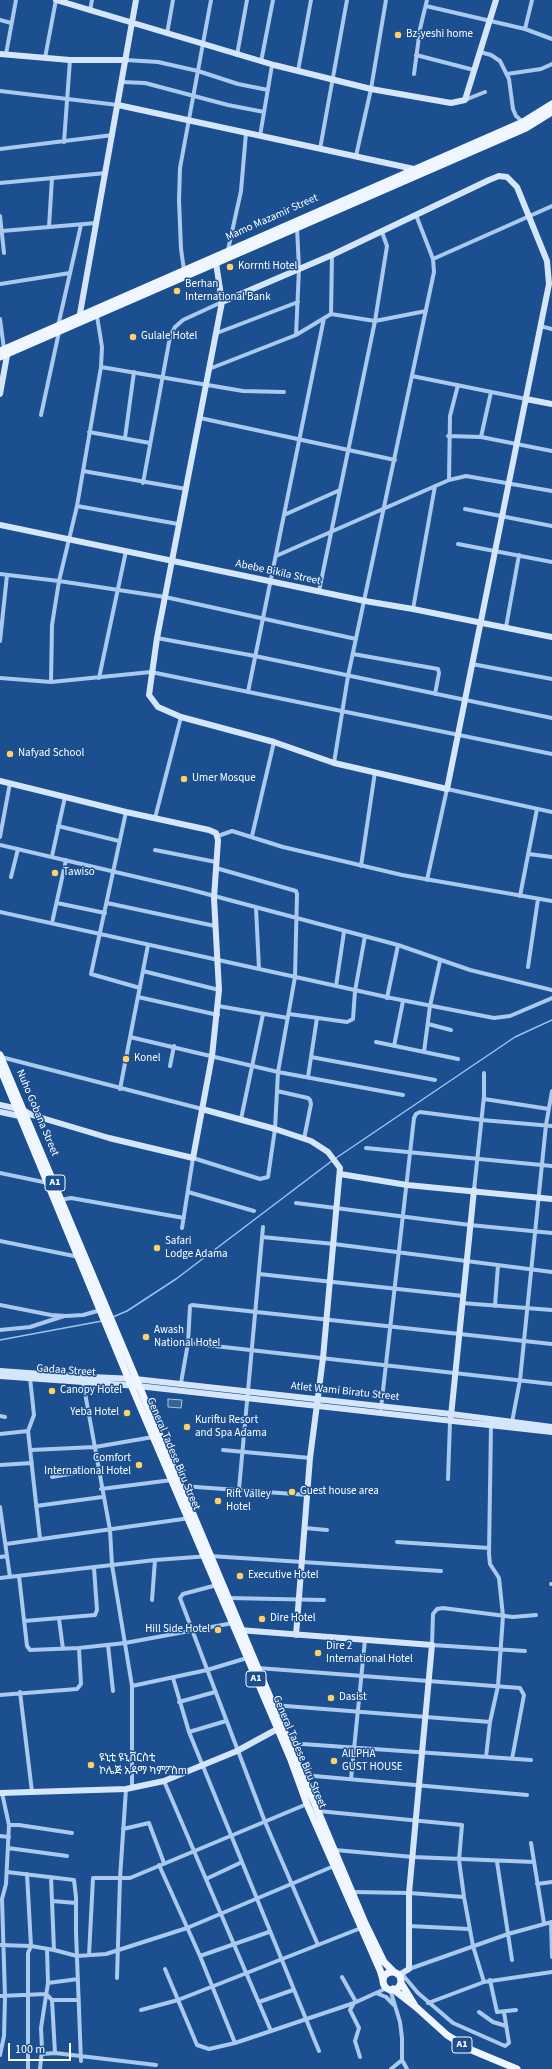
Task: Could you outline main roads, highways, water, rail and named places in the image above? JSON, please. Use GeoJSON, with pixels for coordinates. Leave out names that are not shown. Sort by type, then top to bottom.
{"type":"FeatureCollection","features":[{"type":"Feature","properties":{"kind":"main road","name":"Mamo Mazamir Street"},"geometry":{"type":"LineString","coordinates":[[0,357],[5,350],[58,329],[79,317],[185,273],[216,263],[296,224],[415,172],[523,122],[552,104]]}},
{"type":"Feature","properties":{"kind":"main road","name":"Mamo Mazamir Street"},"geometry":{"type":"LineString","coordinates":[[415,172],[526,128],[552,112]]}},
{"type":"Feature","properties":{"kind":"main road","name":"Mamo Mazamir Street"},"geometry":{"type":"LineString","coordinates":[[58,329],[78,325],[185,273],[228,250],[296,224]]}},
{"type":"Feature","properties":{"kind":"main road","name":"Nuho Gobana Street"},"geometry":{"type":"LineString","coordinates":[[0,1056],[133,1382]]}},
{"type":"Feature","properties":{"kind":"main road","name":"Nuho Gobana Street"},"geometry":{"type":"LineString","coordinates":[[0,1068],[24,1113]]}},
{"type":"Feature","properties":{"kind":"main road","name":"General Tadese Biru Street"},"geometry":{"type":"LineString","coordinates":[[133,1382],[154,1436],[178,1481],[191,1518]]}},
{"type":"Feature","properties":{"kind":"main road","name":"General Tadese Biru Street"},"geometry":{"type":"LineString","coordinates":[[133,1382],[178,1481],[191,1518],[207,1556],[228,1598],[247,1658],[302,1775],[334,1866],[384,1962],[398,1973]]}},
{"type":"Feature","properties":{"kind":"main road","name":"General Tadese Biru Street"},"geometry":{"type":"LineString","coordinates":[[207,1556],[217,1585],[258,1668],[273,1705],[280,1728]]}},
{"type":"Feature","properties":{"kind":"main road","name":"General Tadese Biru Street"},"geometry":{"type":"LineString","coordinates":[[287,1744],[308,1804],[315,1812],[334,1850],[361,1928],[378,1964],[383,1980]]}},
{"type":"Feature","properties":{"kind":"main road"},"geometry":{"type":"LineString","coordinates":[[398,1973],[401,1983],[399,1986],[390,1989],[383,1980],[385,1974],[398,1973]]}},
{"type":"Feature","properties":{"kind":"main road","name":"A1"},"geometry":{"type":"LineString","coordinates":[[401,1983],[416,2007]]}},
{"type":"Feature","properties":{"kind":"main road","name":"A1"},"geometry":{"type":"LineString","coordinates":[[390,1989],[416,2007],[447,2035],[469,2049],[517,2069]]}},
{"type":"Feature","properties":{"kind":"water"},"geometry":{"type":"Polygon","coordinates":[[[168,1399],[182,1400],[181,1408],[168,1407],[168,1399]]]}},
{"type":"Feature","properties":{"kind":"waterway"},"geometry":{"type":"LineString","coordinates":[[336,1158],[515,1037],[552,1020]]}},
{"type":"Feature","properties":{"kind":"waterway"},"geometry":{"type":"LineString","coordinates":[[113,1317],[127,1311],[176,1279],[333,1160]]}},
{"type":"Feature","properties":{"kind":"waterway"},"geometry":{"type":"LineString","coordinates":[[0,1340],[102,1321]]}},
{"type":"Feature","properties":{"kind":"place","name":"Bz-yeshi home"},"geometry":{"type":"Point","coordinates":[398,35]}},
{"type":"Feature","properties":{"kind":"place","name":"Korrnti Hotel"},"geometry":{"type":"Point","coordinates":[230,267]}},
{"type":"Feature","properties":{"kind":"place","name":"Berhan International Bank"},"geometry":{"type":"Point","coordinates":[177,291]}},
{"type":"Feature","properties":{"kind":"place","name":"Gulale Hotel"},"geometry":{"type":"Point","coordinates":[133,337]}},
{"type":"Feature","properties":{"kind":"place","name":"Nafyad School"},"geometry":{"type":"Point","coordinates":[10,754]}},
{"type":"Feature","properties":{"kind":"place","name":"Umer Mosque"},"geometry":{"type":"Point","coordinates":[184,779]}},
{"type":"Feature","properties":{"kind":"place","name":"Tawiso"},"geometry":{"type":"Point","coordinates":[55,873]}},
{"type":"Feature","properties":{"kind":"place","name":"Konel"},"geometry":{"type":"Point","coordinates":[126,1059]}},
{"type":"Feature","properties":{"kind":"place","name":"Safari Lodge Adama"},"geometry":{"type":"Point","coordinates":[157,1248]}},
{"type":"Feature","properties":{"kind":"place","name":"Awash National Hotel"},"geometry":{"type":"Point","coordinates":[146,1337]}},
{"type":"Feature","properties":{"kind":"place","name":"Canopy Hotel"},"geometry":{"type":"Point","coordinates":[52,1391]}},
{"type":"Feature","properties":{"kind":"place","name":"Yeba Hotel"},"geometry":{"type":"Point","coordinates":[127,1413]}},
{"type":"Feature","properties":{"kind":"place","name":"Kuriftu Resort and Spa Adama"},"geometry":{"type":"Point","coordinates":[187,1427]}},
{"type":"Feature","properties":{"kind":"place","name":"Comfort International Hotel"},"geometry":{"type":"Point","coordinates":[139,1465]}},
{"type":"Feature","properties":{"kind":"place","name":"Guest house area"},"geometry":{"type":"Point","coordinates":[292,1492]}},
{"type":"Feature","properties":{"kind":"place","name":"Rift Valley Hotel"},"geometry":{"type":"Point","coordinates":[218,1501]}},
{"type":"Feature","properties":{"kind":"place","name":"Executive Hotel"},"geometry":{"type":"Point","coordinates":[240,1576]}},
{"type":"Feature","properties":{"kind":"place","name":"Dire Hotel"},"geometry":{"type":"Point","coordinates":[262,1619]}},
{"type":"Feature","properties":{"kind":"place","name":"Hill Side Hotel"},"geometry":{"type":"Point","coordinates":[218,1630]}},
{"type":"Feature","properties":{"kind":"place","name":"Dire 2 International Hotel"},"geometry":{"type":"Point","coordinates":[318,1653]}},
{"type":"Feature","properties":{"kind":"place","name":"Dasist"},"geometry":{"type":"Point","coordinates":[331,1698]}},
{"type":"Feature","properties":{"kind":"place","name":"AlLPHA GUST HOUSE"},"geometry":{"type":"Point","coordinates":[334,1761]}},
{"type":"Feature","properties":{"kind":"place","name":"ዩኒቲ ዩኒቨርስቲ ኮሌጅ አዳማ ካምፖስm"},"geometry":{"type":"Point","coordinates":[91,1765]}}]}
